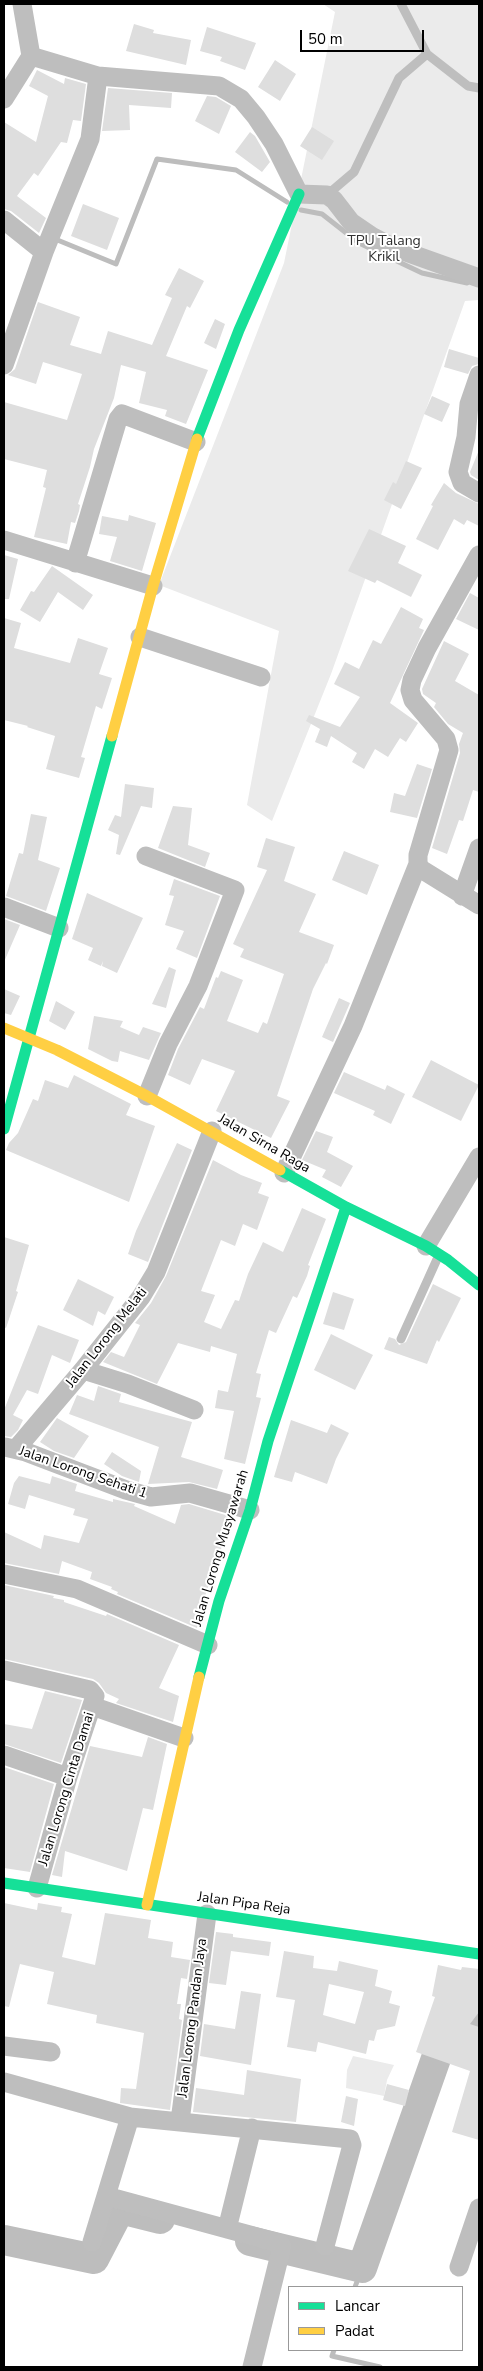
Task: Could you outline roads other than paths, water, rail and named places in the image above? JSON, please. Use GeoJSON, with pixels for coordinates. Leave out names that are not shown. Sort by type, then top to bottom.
{"type":"FeatureCollection","features":[{"type":"Feature","properties":{"kind":"street"},"geometry":{"type":"LineString","coordinates":[[4,99],[32,56],[22,4]]}},
{"type":"Feature","properties":{"kind":"street"},"geometry":{"type":"LineString","coordinates":[[32,56],[98,76],[219,86],[231,92],[241,99],[256,117],[274,144],[298,198]]}},
{"type":"Feature","properties":{"kind":"street"},"geometry":{"type":"LineString","coordinates":[[4,365],[44,252],[90,139],[98,76]]}},
{"type":"Feature","properties":{"kind":"street"},"geometry":{"type":"LineString","coordinates":[[298,198],[327,195],[334,200],[351,222],[373,237],[392,247],[479,278]]}},
{"type":"Feature","properties":{"kind":"street"},"geometry":{"type":"LineString","coordinates":[[4,1128],[153,586],[196,442],[239,330],[298,198]]}},
{"type":"Feature","properties":{"kind":"street"},"geometry":{"type":"LineString","coordinates":[[4,220],[44,252]]}},
{"type":"Feature","properties":{"kind":"street"},"geometry":{"type":"LineString","coordinates":[[479,375],[469,404],[466,436],[458,472],[462,483],[479,493]]}},
{"type":"Feature","properties":{"kind":"street"},"geometry":{"type":"LineString","coordinates":[[75,563],[118,419],[122,414],[196,442]]}},
{"type":"Feature","properties":{"kind":"street"},"geometry":{"type":"LineString","coordinates":[[4,540],[153,586]]}},
{"type":"Feature","properties":{"kind":"street"},"geometry":{"type":"LineString","coordinates":[[284,1173],[353,1026],[418,864],[418,855],[448,750],[446,739],[413,700],[410,690],[412,680],[427,648],[479,555]]}},
{"type":"Feature","properties":{"kind":"street"},"geometry":{"type":"LineString","coordinates":[[140,637],[261,677]]}},
{"type":"Feature","properties":{"kind":"street"},"geometry":{"type":"LineString","coordinates":[[462,896],[479,848]]}},
{"type":"Feature","properties":{"kind":"street"},"geometry":{"type":"LineString","coordinates":[[146,856],[235,890],[198,986],[168,1044],[147,1096]]}},
{"type":"Feature","properties":{"kind":"street"},"geometry":{"type":"LineString","coordinates":[[418,864],[462,896],[479,905]]}},
{"type":"Feature","properties":{"kind":"street"},"geometry":{"type":"LineString","coordinates":[[4,907],[59,928]]}},
{"type":"Feature","properties":{"kind":"street","name":"Jalan Sirna Raga"},"geometry":{"type":"LineString","coordinates":[[4,1028],[57,1050],[147,1096],[346,1207],[433,1250],[479,1285]]}},
{"type":"Feature","properties":{"kind":"street","name":"Jalan Lorong Melati"},"geometry":{"type":"LineString","coordinates":[[10,1448],[83,1370],[141,1297],[156,1272],[212,1131]]}},
{"type":"Feature","properties":{"kind":"street"},"geometry":{"type":"LineString","coordinates":[[433,1250],[479,1157]]}},
{"type":"Feature","properties":{"kind":"street","name":"Jalan Lorong Musyawarah"},"geometry":{"type":"LineString","coordinates":[[147,1905],[184,1738],[219,1601],[250,1510],[268,1441],[346,1207]]}},
{"type":"Feature","properties":{"kind":"street"},"geometry":{"type":"LineString","coordinates":[[83,1370],[128,1384],[194,1410]]}},
{"type":"Feature","properties":{"kind":"street","name":"Jalan Lorong Sehati 1"},"geometry":{"type":"LineString","coordinates":[[10,1448],[126,1490],[151,1497],[190,1493],[250,1510]]}},
{"type":"Feature","properties":{"kind":"street"},"geometry":{"type":"LineString","coordinates":[[4,1574],[77,1590],[208,1645]]}},
{"type":"Feature","properties":{"kind":"street","name":"Jalan Lorong Cinta Damai"},"geometry":{"type":"LineString","coordinates":[[4,1670],[90,1690],[95,1696],[68,1777],[36,1888]]}},
{"type":"Feature","properties":{"kind":"street"},"geometry":{"type":"LineString","coordinates":[[92,1706],[184,1738]]}},
{"type":"Feature","properties":{"kind":"street"},"geometry":{"type":"LineString","coordinates":[[4,1755],[68,1777]]}},
{"type":"Feature","properties":{"kind":"street","name":"Jalan Pipa Reja"},"geometry":{"type":"LineString","coordinates":[[4,1883],[479,1954]]}},
{"type":"Feature","properties":{"kind":"street","name":"Jalan Lorong Pandan Jaya"},"geometry":{"type":"LineString","coordinates":[[180,2121],[207,1914]]}},
{"type":"Feature","properties":{"kind":"street"},"geometry":{"type":"LineString","coordinates":[[4,2046],[51,2052]]}},
{"type":"Feature","properties":{"kind":"street"},"geometry":{"type":"LineString","coordinates":[[4,2082],[130,2117],[347,2138],[351,2141],[352,2145],[325,2246]]}},
{"type":"Feature","properties":{"kind":"street"},"geometry":{"type":"LineString","coordinates":[[92,2242],[130,2117]]}},
{"type":"Feature","properties":{"kind":"street"},"geometry":{"type":"LineString","coordinates":[[227,2229],[252,2128]]}},
{"type":"Feature","properties":{"kind":"street"},"geometry":{"type":"LineString","coordinates":[[106,2196],[276,2242],[280,2252],[254,2364]]}},
{"type":"Feature","properties":{"kind":"street"},"geometry":{"type":"LineString","coordinates":[[459,2267],[478,2212]]}},
{"type":"Feature","properties":{"kind":"lane"},"geometry":{"type":"LineString","coordinates":[[401,4],[428,54],[468,86],[479,88]]}},
{"type":"Feature","properties":{"kind":"lane"},"geometry":{"type":"LineString","coordinates":[[327,195],[354,172],[399,78],[428,54]]}},
{"type":"Feature","properties":{"kind":"lane"},"geometry":{"type":"LineString","coordinates":[[401,1339],[433,1250]]}},
{"type":"Feature","properties":{"kind":"waterway"},"geometry":{"type":"LineString","coordinates":[[55,239],[116,264],[157,159],[236,170],[287,202]]}},
{"type":"Feature","properties":{"kind":"waterway"},"geometry":{"type":"LineString","coordinates":[[301,210],[322,214],[359,243],[422,273],[467,283]]}},
{"type":"Feature","properties":{"kind":"waterway"},"geometry":{"type":"LineString","coordinates":[[250,2241],[362,2268],[445,2033],[479,2024]]}},
{"type":"Feature","properties":{"kind":"waterway"},"geometry":{"type":"LineString","coordinates":[[4,2240],[94,2259],[120,2209],[160,2219]]}},
{"type":"Feature","properties":{"kind":"waterway"},"geometry":{"type":"LineString","coordinates":[[355,2286],[362,2268]]}},
{"type":"Feature","properties":{"kind":"waterway"},"geometry":{"type":"LineString","coordinates":[[334,2351],[332,2356],[380,2367]]}},
{"type":"Feature","properties":{"kind":"park label","name":"TPU Talang Krikil"},"geometry":{"type":"Point","coordinates":[384,250]}}]}
